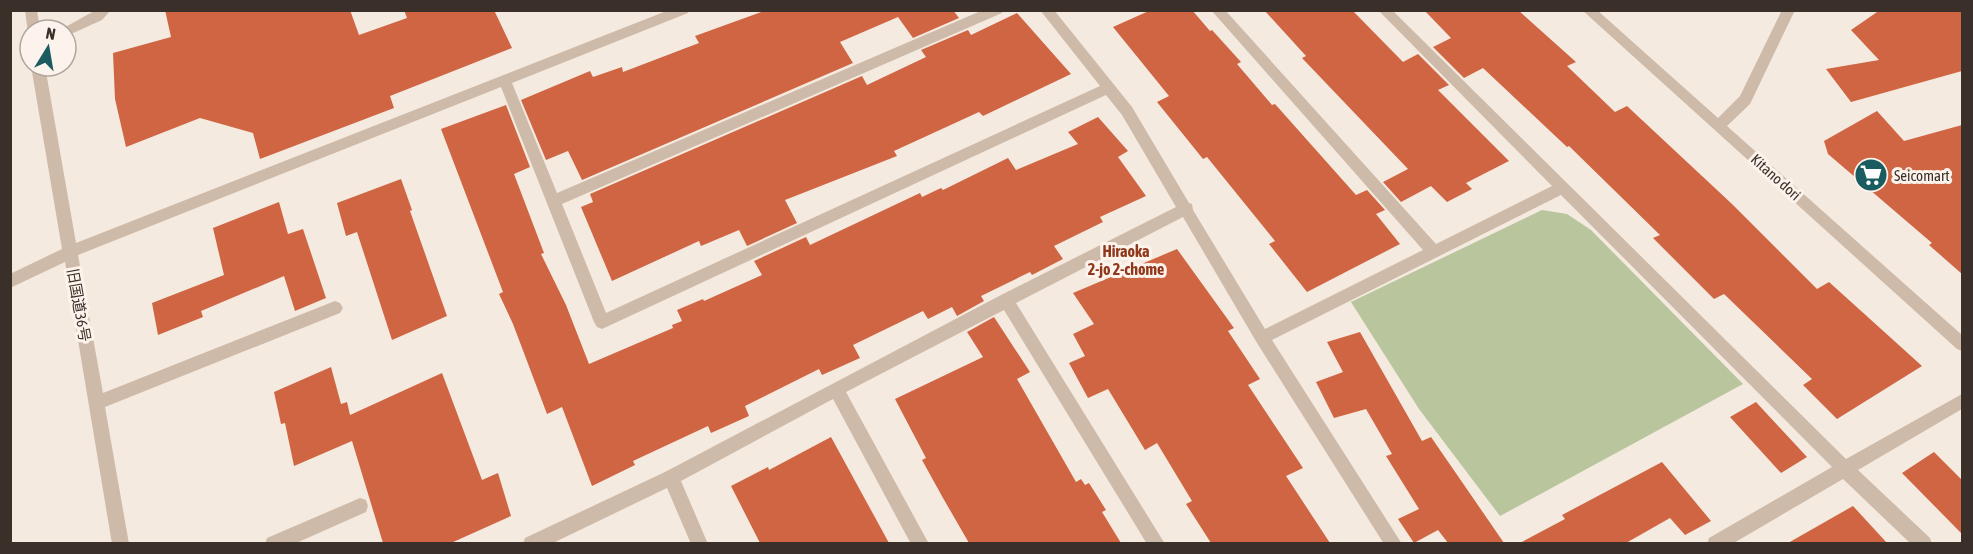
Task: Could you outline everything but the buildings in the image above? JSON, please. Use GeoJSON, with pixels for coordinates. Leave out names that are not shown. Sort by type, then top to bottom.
{"type":"FeatureCollection","features":[{"type":"Feature","properties":{"kind":"street"},"geometry":{"type":"LineString","coordinates":[[78,26],[97,17],[105,10]]}},
{"type":"Feature","properties":{"kind":"street"},"geometry":{"type":"LineString","coordinates":[[10,282],[70,252],[683,10]]}},
{"type":"Feature","properties":{"kind":"street"},"geometry":{"type":"LineString","coordinates":[[554,201],[997,10]]}},
{"type":"Feature","properties":{"kind":"street"},"geometry":{"type":"LineString","coordinates":[[1046,10],[1127,111],[1187,208],[1262,338],[1394,543]]}},
{"type":"Feature","properties":{"kind":"street"},"geometry":{"type":"LineString","coordinates":[[1217,10],[1432,251]]}},
{"type":"Feature","properties":{"kind":"street"},"geometry":{"type":"LineString","coordinates":[[1384,10],[1845,468],[1924,543]]}},
{"type":"Feature","properties":{"kind":"street","name":"Kitano dori"},"geometry":{"type":"LineString","coordinates":[[1588,10],[1962,344]]}},
{"type":"Feature","properties":{"kind":"street"},"geometry":{"type":"LineString","coordinates":[[1719,125],[1745,100],[1789,10]]}},
{"type":"Feature","properties":{"kind":"street","name":"旧国道36号"},"geometry":{"type":"LineString","coordinates":[[40,78],[121,543]]}},
{"type":"Feature","properties":{"kind":"street"},"geometry":{"type":"LineString","coordinates":[[505,81],[602,322],[1108,88]]}},
{"type":"Feature","properties":{"kind":"street"},"geometry":{"type":"LineString","coordinates":[[1262,338],[1564,187]]}},
{"type":"Feature","properties":{"kind":"street"},"geometry":{"type":"LineString","coordinates":[[531,543],[670,478],[1006,300],[1187,208]]}},
{"type":"Feature","properties":{"kind":"street"},"geometry":{"type":"LineString","coordinates":[[1006,300],[1157,543]]}},
{"type":"Feature","properties":{"kind":"street"},"geometry":{"type":"LineString","coordinates":[[96,404],[335,308]]}},
{"type":"Feature","properties":{"kind":"street"},"geometry":{"type":"LineString","coordinates":[[836,389],[921,543]]}},
{"type":"Feature","properties":{"kind":"street"},"geometry":{"type":"LineString","coordinates":[[1715,543],[1962,401]]}},
{"type":"Feature","properties":{"kind":"street"},"geometry":{"type":"LineString","coordinates":[[670,478],[700,543]]}},
{"type":"Feature","properties":{"kind":"street"},"geometry":{"type":"LineString","coordinates":[[273,543],[360,506]]}},
{"type":"Feature","properties":{"kind":"green space"},"geometry":{"type":"Polygon","coordinates":[[[1542,210],[1567,214],[1591,230],[1743,384],[1500,516],[1419,409],[1351,302],[1542,210]]]}},
{"type":"Feature","properties":{"kind":"place","name":"Seicomart"},"geometry":{"type":"Point","coordinates":[1871,175]}},
{"type":"Feature","properties":{"kind":"district","name":"Hiraoka 2-jo 2-chome"},"geometry":{"type":"Point","coordinates":[1126,260]}}]}
